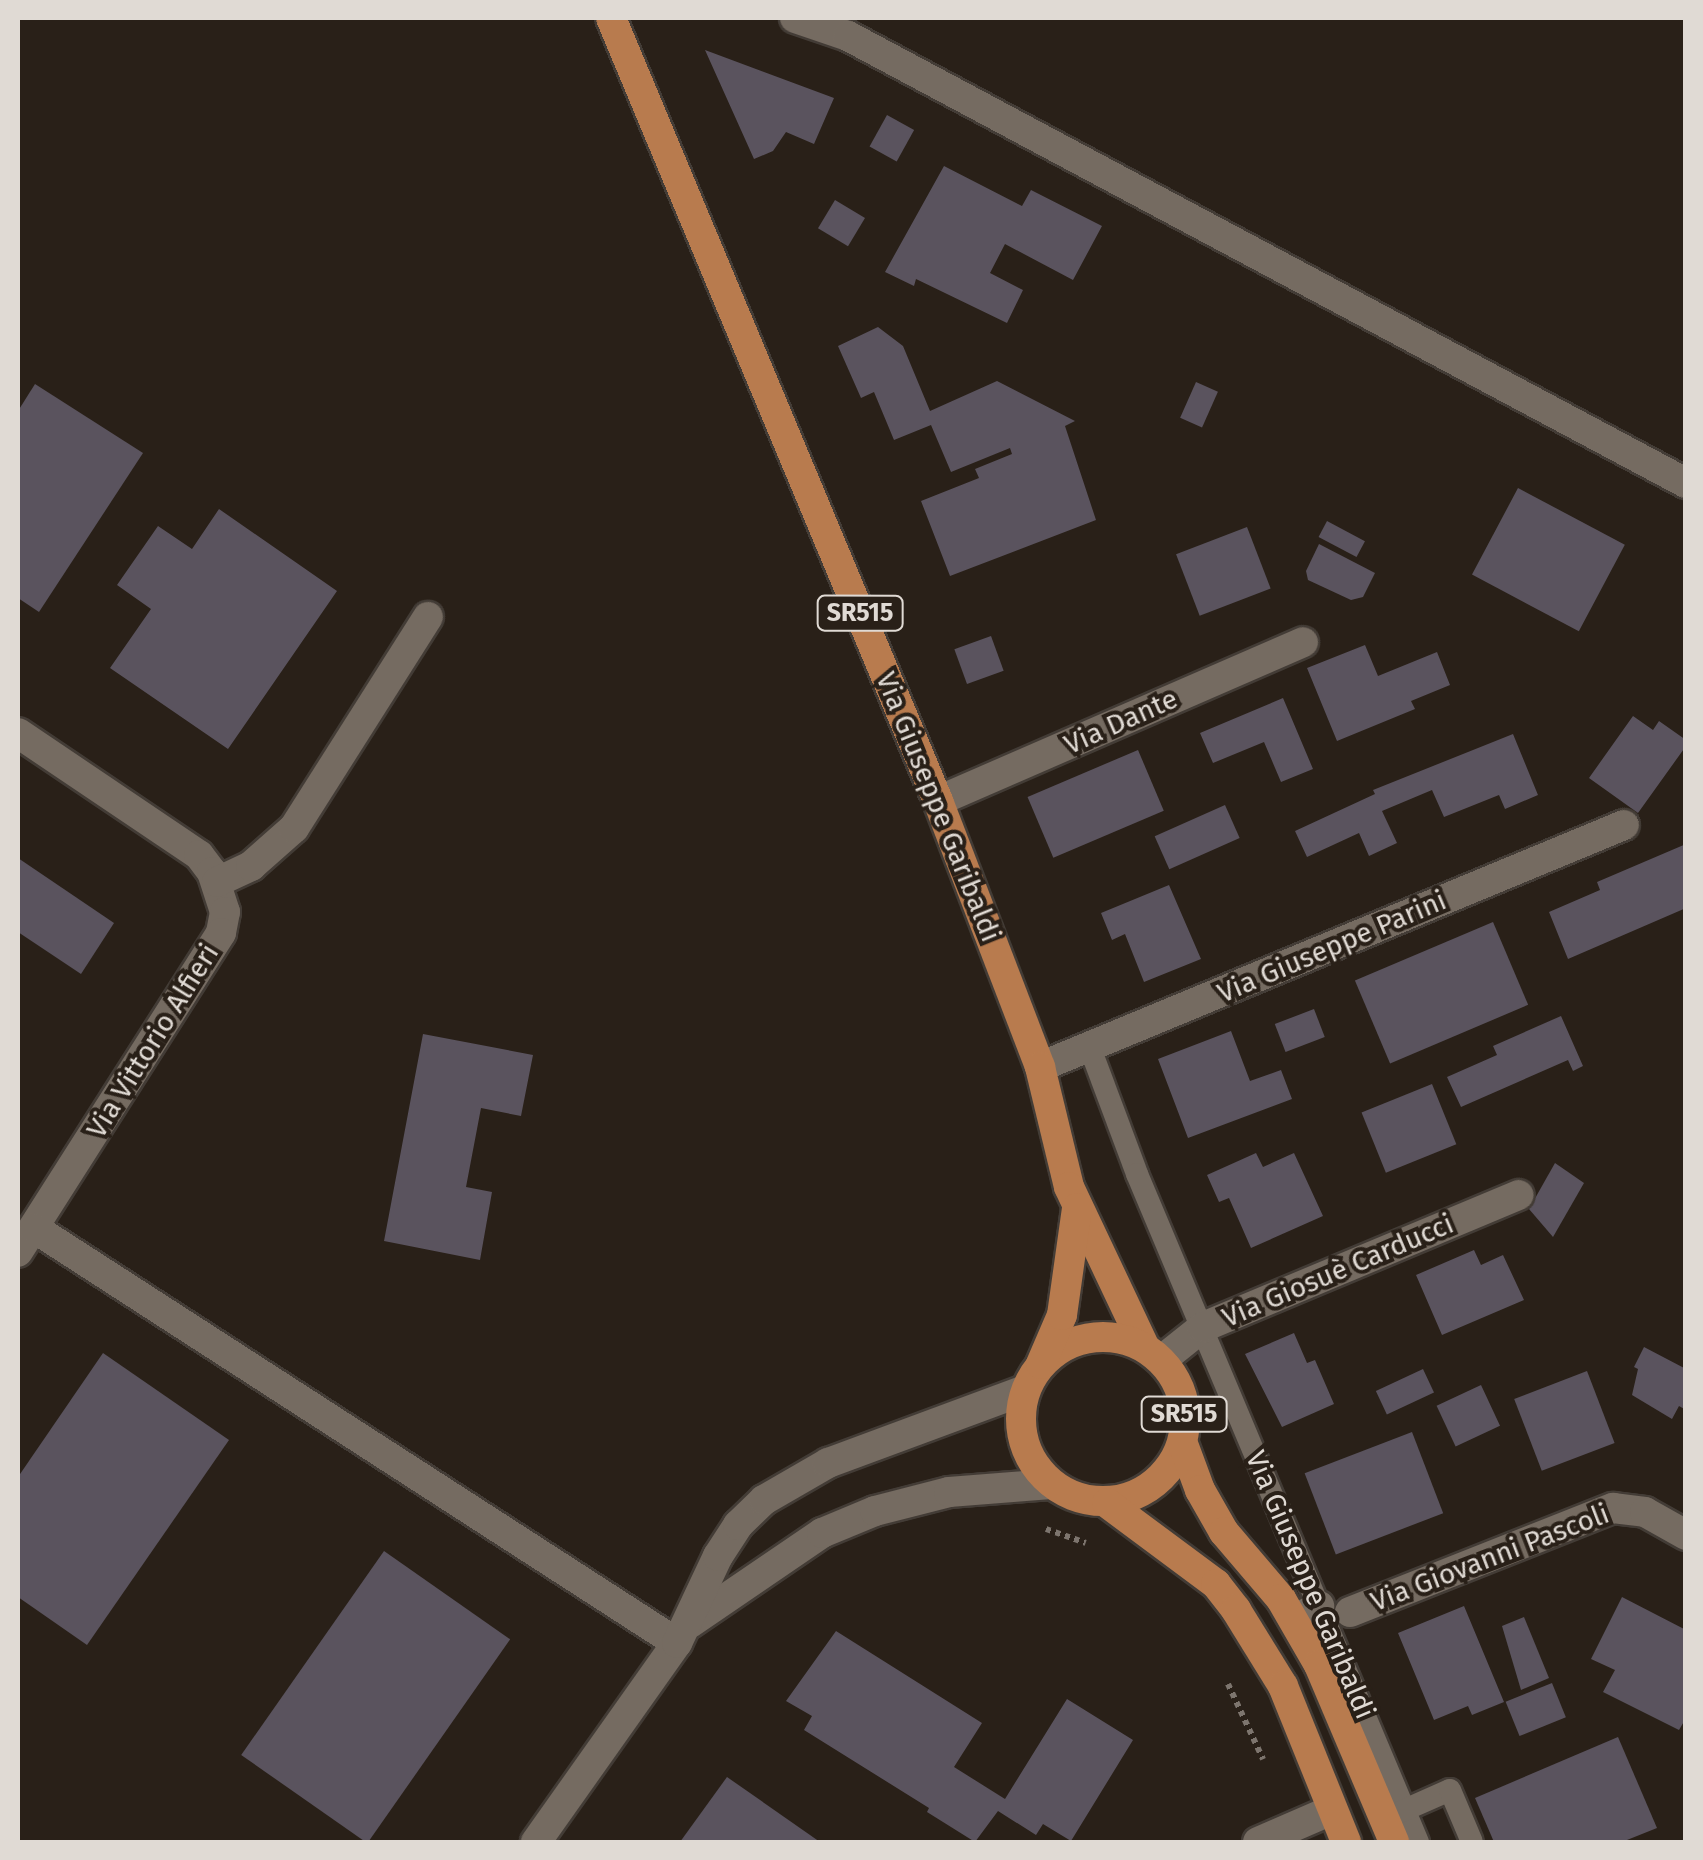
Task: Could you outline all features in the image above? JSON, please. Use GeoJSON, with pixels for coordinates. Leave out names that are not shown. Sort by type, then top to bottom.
{"type":"FeatureCollection","features":[{"type":"Feature","properties":{"kind":"main road","name":"Via Giuseppe Garibaldi"},"geometry":{"type":"LineString","coordinates":[[621,21],[938,801],[1040,1068],[1077,1208],[1153,1352],[1185,1402],[1183,1444],[1200,1490],[1224,1532],[1307,1613],[1394,1823]]}},
{"type":"Feature","properties":{"kind":"main road","name":"Via Giuseppe Garibaldi"},"geometry":{"type":"LineString","coordinates":[[1025,1390],[1062,1315],[1077,1208]]}},
{"type":"Feature","properties":{"kind":"main road","name":"Via Giuseppe Garibaldi"},"geometry":{"type":"LineString","coordinates":[[1041,1364],[1072,1342],[1108,1336],[1153,1352]]}},
{"type":"Feature","properties":{"kind":"main road"},"geometry":{"type":"LineString","coordinates":[[1025,1390],[1020,1424],[1029,1457],[1051,1484],[1078,1499],[1107,1503],[1216,1584],[1236,1610],[1283,1686],[1346,1842]]}},
{"type":"Feature","properties":{"kind":"main road","name":"SR515"},"geometry":{"type":"LineString","coordinates":[[1107,1503],[1140,1494],[1167,1473],[1183,1444]]}},
{"type":"Feature","properties":{"kind":"street"},"geometry":{"type":"LineString","coordinates":[[795,18],[848,36],[1686,483]]}},
{"type":"Feature","properties":{"kind":"street"},"geometry":{"type":"LineString","coordinates":[[18,733],[199,855],[217,882],[251,866],[294,828],[428,617]]}},
{"type":"Feature","properties":{"kind":"street","name":"Via Dante"},"geometry":{"type":"LineString","coordinates":[[938,801],[1304,642]]}},
{"type":"Feature","properties":{"kind":"street","name":"Via Giuseppe Parini"},"geometry":{"type":"LineString","coordinates":[[1040,1068],[1624,825]]}},
{"type":"Feature","properties":{"kind":"street","name":"Via Vittorio Alfieri"},"geometry":{"type":"LineString","coordinates":[[23,1233],[221,934],[225,912],[217,882]]}},
{"type":"Feature","properties":{"kind":"street","name":"Via Giosuè Carducci"},"geometry":{"type":"LineString","coordinates":[[1153,1352],[1203,1327],[1520,1194]]}},
{"type":"Feature","properties":{"kind":"street"},"geometry":{"type":"LineString","coordinates":[[23,1233],[684,1633]]}},
{"type":"Feature","properties":{"kind":"street"},"geometry":{"type":"LineString","coordinates":[[536,1842],[684,1633],[718,1556],[738,1524],[764,1500],[828,1463],[1025,1390]]}},
{"type":"Feature","properties":{"kind":"street"},"geometry":{"type":"LineString","coordinates":[[684,1633],[822,1533],[875,1511],[949,1492],[1051,1484]]}},
{"type":"Feature","properties":{"kind":"street","name":"Via Giovanni Pascoli"},"geometry":{"type":"LineString","coordinates":[[1350,1612],[1613,1508],[1644,1512],[1686,1535]]}},
{"type":"Feature","properties":{"kind":"street"},"geometry":{"type":"LineString","coordinates":[[1258,1842],[1332,1810]]}},
{"type":"Feature","properties":{"kind":"lane","name":"Via Giuseppe Garibaldi"},"geometry":{"type":"LineString","coordinates":[[1090,1048],[1136,1174],[1203,1327],[1307,1613]]}},
{"type":"Feature","properties":{"kind":"lane"},"geometry":{"type":"LineString","coordinates":[[1394,1823],[1450,1790],[1472,1842]]}},
{"type":"Feature","properties":{"kind":"lane","name":"Via Giuseppe Garibaldi"},"geometry":{"type":"LineString","coordinates":[[1394,1823],[1418,1842]]}},
{"type":"Feature","properties":{"kind":"path"},"geometry":{"type":"LineString","coordinates":[[1028,1526],[1096,1546]]}},
{"type":"Feature","properties":{"kind":"path"},"geometry":{"type":"LineString","coordinates":[[1221,1668],[1293,1826]]}},
{"type":"Feature","properties":{"kind":"building"},"geometry":{"type":"Polygon","coordinates":[[[705,50],[834,98],[814,144],[786,132],[773,151],[754,159],[705,50]]]}},
{"type":"Feature","properties":{"kind":"building"},"geometry":{"type":"Polygon","coordinates":[[[887,115],[914,130],[897,162],[870,146],[887,115]]]}},
{"type":"Feature","properties":{"kind":"building"},"geometry":{"type":"Polygon","coordinates":[[[944,166],[1022,206],[1031,190],[1102,226],[1073,280],[1005,244],[990,273],[1023,290],[1007,323],[916,279],[914,286],[885,272],[944,166]]]}},
{"type":"Feature","properties":{"kind":"building"},"geometry":{"type":"Polygon","coordinates":[[[835,200],[865,218],[848,246],[818,228],[835,200]]]}},
{"type":"Feature","properties":{"kind":"building"},"geometry":{"type":"Polygon","coordinates":[[[878,327],[903,346],[930,411],[997,381],[1075,421],[1065,426],[1096,520],[950,576],[921,501],[979,478],[975,469],[1012,454],[1010,448],[951,472],[931,425],[894,440],[874,392],[861,398],[838,346],[878,327]]]}},
{"type":"Feature","properties":{"kind":"building"},"geometry":{"type":"Polygon","coordinates":[[[1196,382],[1218,392],[1202,427],[1180,418],[1196,382]]]}},
{"type":"Feature","properties":{"kind":"building"},"geometry":{"type":"Polygon","coordinates":[[[35,384],[143,453],[39,612],[18,598],[18,411],[35,384]]]}},
{"type":"Feature","properties":{"kind":"building"},"geometry":{"type":"Polygon","coordinates":[[[1518,488],[1625,545],[1579,631],[1472,575],[1518,488]]]}},
{"type":"Feature","properties":{"kind":"building"},"geometry":{"type":"Polygon","coordinates":[[[219,509],[337,591],[228,749],[110,668],[151,609],[117,585],[158,526],[192,549],[219,509]]]}},
{"type":"Feature","properties":{"kind":"building"},"geometry":{"type":"Polygon","coordinates":[[[1327,521],[1365,541],[1357,557],[1319,537],[1327,521]]]}},
{"type":"Feature","properties":{"kind":"building"},"geometry":{"type":"Polygon","coordinates":[[[1247,527],[1271,589],[1200,616],[1176,554],[1247,527]]]}},
{"type":"Feature","properties":{"kind":"building"},"geometry":{"type":"Polygon","coordinates":[[[1319,544],[1375,573],[1363,597],[1351,600],[1308,580],[1306,571],[1319,544]]]}},
{"type":"Feature","properties":{"kind":"building"},"geometry":{"type":"Polygon","coordinates":[[[991,636],[1004,671],[967,684],[954,649],[991,636]]]}},
{"type":"Feature","properties":{"kind":"building"},"geometry":{"type":"Polygon","coordinates":[[[1365,645],[1378,676],[1437,652],[1450,685],[1411,701],[1415,709],[1337,741],[1307,668],[1365,645]]]}},
{"type":"Feature","properties":{"kind":"building"},"geometry":{"type":"Polygon","coordinates":[[[1283,698],[1313,769],[1281,782],[1264,742],[1213,763],[1200,733],[1283,698]]]}},
{"type":"Feature","properties":{"kind":"building"},"geometry":{"type":"Polygon","coordinates":[[[1633,716],[1653,730],[1659,721],[1686,740],[1686,746],[1638,813],[1589,778],[1633,716]]]}},
{"type":"Feature","properties":{"kind":"building"},"geometry":{"type":"Polygon","coordinates":[[[1513,734],[1538,795],[1505,809],[1499,795],[1444,817],[1432,790],[1382,811],[1397,843],[1369,856],[1359,833],[1307,857],[1295,831],[1375,794],[1373,790],[1513,734]]]}},
{"type":"Feature","properties":{"kind":"building"},"geometry":{"type":"Polygon","coordinates":[[[1138,750],[1164,811],[1053,858],[1028,797],[1138,750]]]}},
{"type":"Feature","properties":{"kind":"building"},"geometry":{"type":"Polygon","coordinates":[[[1225,805],[1240,838],[1169,869],[1155,836],[1225,805]]]}},
{"type":"Feature","properties":{"kind":"building"},"geometry":{"type":"Polygon","coordinates":[[[1686,844],[1686,908],[1568,959],[1549,912],[1600,890],[1597,882],[1686,844]]]}},
{"type":"Feature","properties":{"kind":"building"},"geometry":{"type":"Polygon","coordinates":[[[18,858],[114,923],[81,974],[18,932],[18,858]]]}},
{"type":"Feature","properties":{"kind":"building"},"geometry":{"type":"Polygon","coordinates":[[[1169,885],[1201,959],[1144,982],[1125,934],[1112,940],[1101,913],[1169,885]]]}},
{"type":"Feature","properties":{"kind":"building"},"geometry":{"type":"Polygon","coordinates":[[[1493,922],[1528,1005],[1390,1063],[1355,981],[1493,922]]]}},
{"type":"Feature","properties":{"kind":"building"},"geometry":{"type":"Polygon","coordinates":[[[1314,1009],[1325,1037],[1286,1052],[1275,1024],[1314,1009]]]}},
{"type":"Feature","properties":{"kind":"building"},"geometry":{"type":"Polygon","coordinates":[[[1561,1016],[1583,1066],[1573,1071],[1568,1060],[1461,1107],[1447,1077],[1497,1055],[1493,1046],[1561,1016]]]}},
{"type":"Feature","properties":{"kind":"building"},"geometry":{"type":"Polygon","coordinates":[[[1231,1031],[1250,1081],[1281,1070],[1292,1099],[1188,1138],[1158,1059],[1231,1031]]]}},
{"type":"Feature","properties":{"kind":"building"},"geometry":{"type":"Polygon","coordinates":[[[423,1034],[533,1055],[521,1116],[481,1108],[466,1187],[492,1192],[480,1260],[384,1241],[423,1034]]]}},
{"type":"Feature","properties":{"kind":"building"},"geometry":{"type":"Polygon","coordinates":[[[1432,1084],[1456,1144],[1386,1173],[1362,1112],[1432,1084]]]}},
{"type":"Feature","properties":{"kind":"building"},"geometry":{"type":"Polygon","coordinates":[[[1256,1153],[1263,1167],[1294,1153],[1323,1216],[1251,1248],[1229,1198],[1219,1202],[1207,1175],[1256,1153]]]}},
{"type":"Feature","properties":{"kind":"building"},"geometry":{"type":"Polygon","coordinates":[[[1555,1163],[1584,1183],[1553,1237],[1529,1209],[1555,1163]]]}},
{"type":"Feature","properties":{"kind":"building"},"geometry":{"type":"Polygon","coordinates":[[[1474,1250],[1481,1265],[1503,1255],[1524,1300],[1442,1335],[1416,1275],[1474,1250]]]}},
{"type":"Feature","properties":{"kind":"building"},"geometry":{"type":"Polygon","coordinates":[[[1294,1333],[1307,1363],[1315,1360],[1334,1404],[1282,1427],[1245,1354],[1294,1333]]]}},
{"type":"Feature","properties":{"kind":"building"},"geometry":{"type":"Polygon","coordinates":[[[1644,1347],[1686,1369],[1686,1410],[1679,1406],[1672,1419],[1632,1395],[1638,1369],[1634,1367],[1644,1347]]]}},
{"type":"Feature","properties":{"kind":"building"},"geometry":{"type":"Polygon","coordinates":[[[103,1353],[229,1440],[87,1645],[18,1597],[18,1477],[103,1353]]]}},
{"type":"Feature","properties":{"kind":"building"},"geometry":{"type":"Polygon","coordinates":[[[1423,1369],[1434,1393],[1387,1415],[1376,1391],[1423,1369]]]}},
{"type":"Feature","properties":{"kind":"building"},"geometry":{"type":"Polygon","coordinates":[[[1587,1371],[1615,1443],[1542,1471],[1514,1399],[1587,1371]]]}},
{"type":"Feature","properties":{"kind":"building"},"geometry":{"type":"Polygon","coordinates":[[[1481,1385],[1500,1426],[1456,1446],[1437,1406],[1481,1385]]]}},
{"type":"Feature","properties":{"kind":"building"},"geometry":{"type":"Polygon","coordinates":[[[1412,1432],[1443,1513],[1336,1554],[1305,1473],[1412,1432]]]}},
{"type":"Feature","properties":{"kind":"building"},"geometry":{"type":"Polygon","coordinates":[[[384,1551],[510,1639],[368,1842],[241,1755],[384,1551]]]}},
{"type":"Feature","properties":{"kind":"building"},"geometry":{"type":"Polygon","coordinates":[[[1622,1597],[1686,1630],[1686,1718],[1679,1730],[1603,1692],[1615,1670],[1591,1659],[1622,1597]]]}},
{"type":"Feature","properties":{"kind":"building"},"geometry":{"type":"Polygon","coordinates":[[[1464,1606],[1504,1702],[1472,1715],[1468,1706],[1434,1720],[1398,1633],[1464,1606]]]}},
{"type":"Feature","properties":{"kind":"building"},"geometry":{"type":"Polygon","coordinates":[[[1524,1617],[1549,1678],[1521,1690],[1502,1626],[1524,1617]]]}},
{"type":"Feature","properties":{"kind":"building"},"geometry":{"type":"Polygon","coordinates":[[[836,1631],[982,1723],[954,1767],[1005,1799],[1067,1699],[1133,1740],[1071,1841],[1043,1824],[1036,1835],[998,1811],[975,1842],[927,1812],[929,1808],[804,1730],[812,1716],[786,1701],[836,1631]]]}},
{"type":"Feature","properties":{"kind":"building"},"geometry":{"type":"Polygon","coordinates":[[[1552,1683],[1566,1717],[1520,1736],[1506,1702],[1552,1683]]]}},
{"type":"Feature","properties":{"kind":"building"},"geometry":{"type":"Polygon","coordinates":[[[1618,1737],[1657,1828],[1622,1842],[1494,1842],[1475,1798],[1618,1737]]]}},
{"type":"Feature","properties":{"kind":"building"},"geometry":{"type":"Polygon","coordinates":[[[727,1777],[820,1842],[680,1842],[727,1777]]]}}]}
